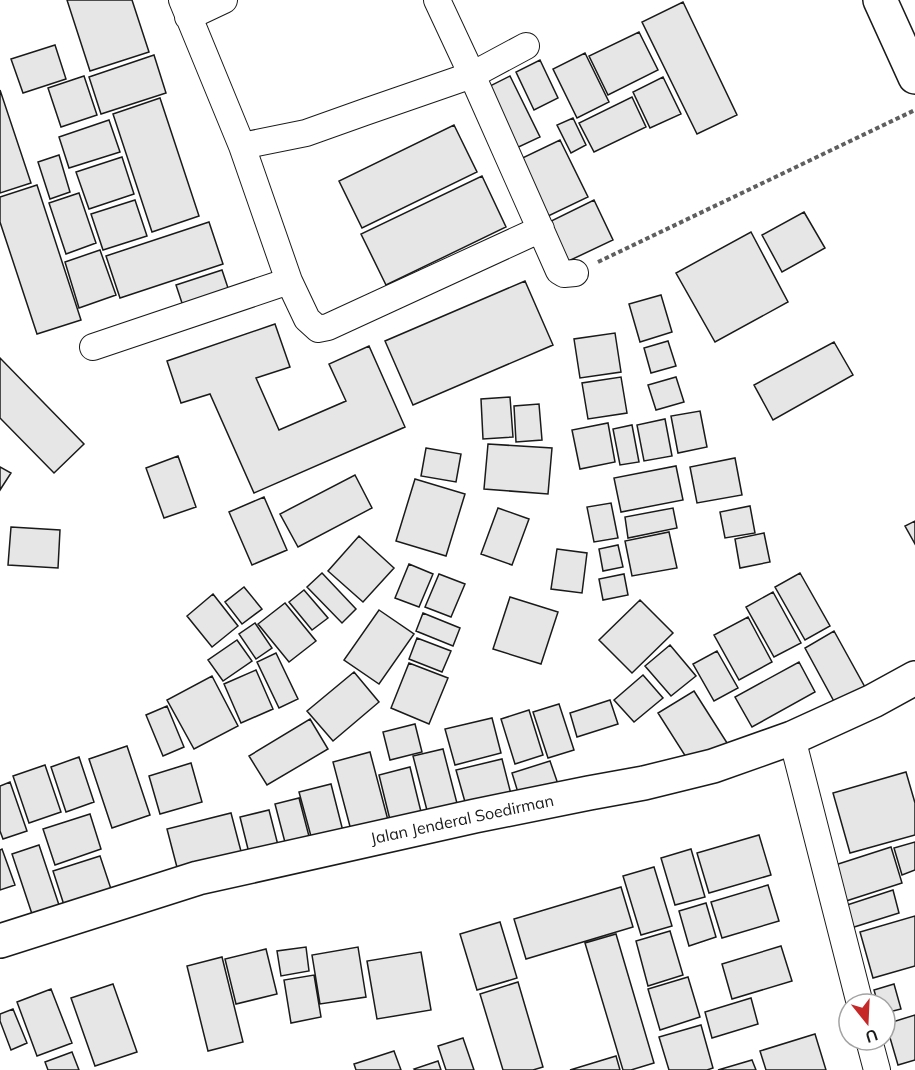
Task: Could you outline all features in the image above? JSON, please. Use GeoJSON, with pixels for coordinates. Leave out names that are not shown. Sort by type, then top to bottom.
{"type":"FeatureCollection","features":[{"type":"Feature","properties":{"kind":"street"},"geometry":{"type":"LineString","coordinates":[[224,0],[185,8],[242,146],[290,281],[306,319],[318,329],[328,327],[541,229]]}},
{"type":"Feature","properties":{"kind":"street"},"geometry":{"type":"LineString","coordinates":[[437,0],[559,271],[564,274],[575,273]]}},
{"type":"Feature","properties":{"kind":"street"},"geometry":{"type":"LineString","coordinates":[[880,0],[915,77]]}},
{"type":"Feature","properties":{"kind":"street"},"geometry":{"type":"LineString","coordinates":[[242,146],[306,133],[472,75],[526,46]]}},
{"type":"Feature","properties":{"kind":"street"},"geometry":{"type":"LineString","coordinates":[[93,347],[290,281]]}},
{"type":"Feature","properties":{"kind":"street","name":"Jalan Jenderal Soedirman"},"geometry":{"type":"LineString","coordinates":[[0,941],[198,878],[465,818],[644,783],[713,766],[792,738],[873,701],[915,678]]}},
{"type":"Feature","properties":{"kind":"street"},"geometry":{"type":"LineString","coordinates":[[792,738],[857,992]]}},
{"type":"Feature","properties":{"kind":"street"},"geometry":{"type":"LineString","coordinates":[[872,1052],[877,1070]]}},
{"type":"Feature","properties":{"kind":"path"},"geometry":{"type":"LineString","coordinates":[[575,273],[915,110]]}},
{"type":"Feature","properties":{"kind":"building"},"geometry":{"type":"Polygon","coordinates":[[[67,0],[132,0],[149,52],[90,71],[67,0]]]}},
{"type":"Feature","properties":{"kind":"building"},"geometry":{"type":"Polygon","coordinates":[[[683,2],[737,115],[697,134],[642,22],[683,2]]]}},
{"type":"Feature","properties":{"kind":"building"},"geometry":{"type":"Polygon","coordinates":[[[639,32],[658,70],[608,95],[589,56],[639,32]]]}},
{"type":"Feature","properties":{"kind":"building"},"geometry":{"type":"Polygon","coordinates":[[[55,45],[66,79],[23,93],[11,59],[55,45]]]}},
{"type":"Feature","properties":{"kind":"building"},"geometry":{"type":"Polygon","coordinates":[[[585,53],[609,102],[577,118],[553,69],[585,53]]]}},
{"type":"Feature","properties":{"kind":"building"},"geometry":{"type":"Polygon","coordinates":[[[154,55],[166,93],[101,114],[89,77],[154,55]]]}},
{"type":"Feature","properties":{"kind":"building"},"geometry":{"type":"Polygon","coordinates":[[[540,60],[558,98],[534,110],[516,72],[540,60]]]}},
{"type":"Feature","properties":{"kind":"building"},"geometry":{"type":"Polygon","coordinates":[[[84,76],[97,115],[61,127],[48,88],[84,76]]]}},
{"type":"Feature","properties":{"kind":"building"},"geometry":{"type":"Polygon","coordinates":[[[510,76],[540,137],[510,151],[480,91],[510,76]]]}},
{"type":"Feature","properties":{"kind":"building"},"geometry":{"type":"Polygon","coordinates":[[[663,77],[681,114],[650,128],[633,92],[663,77]]]}},
{"type":"Feature","properties":{"kind":"building"},"geometry":{"type":"Polygon","coordinates":[[[0,90],[31,183],[0,193],[0,90]]]}},
{"type":"Feature","properties":{"kind":"building"},"geometry":{"type":"Polygon","coordinates":[[[632,97],[646,127],[594,152],[579,123],[632,97]]]}},
{"type":"Feature","properties":{"kind":"building"},"geometry":{"type":"Polygon","coordinates":[[[160,98],[199,216],[152,232],[113,114],[160,98]]]}},
{"type":"Feature","properties":{"kind":"building"},"geometry":{"type":"Polygon","coordinates":[[[573,118],[586,145],[571,153],[557,125],[573,118]]]}},
{"type":"Feature","properties":{"kind":"building"},"geometry":{"type":"Polygon","coordinates":[[[109,120],[120,152],[69,168],[59,137],[109,120]]]}},
{"type":"Feature","properties":{"kind":"building"},"geometry":{"type":"Polygon","coordinates":[[[454,125],[477,172],[362,228],[339,181],[454,125]]]}},
{"type":"Feature","properties":{"kind":"building"},"geometry":{"type":"Polygon","coordinates":[[[560,140],[588,197],[542,219],[514,162],[560,140]]]}},
{"type":"Feature","properties":{"kind":"building"},"geometry":{"type":"Polygon","coordinates":[[[59,155],[70,192],[50,199],[38,162],[59,155]]]}},
{"type":"Feature","properties":{"kind":"building"},"geometry":{"type":"Polygon","coordinates":[[[122,157],[134,194],[89,209],[76,172],[122,157]]]}},
{"type":"Feature","properties":{"kind":"building"},"geometry":{"type":"Polygon","coordinates":[[[482,176],[506,227],[386,285],[361,234],[482,176]]]}},
{"type":"Feature","properties":{"kind":"building"},"geometry":{"type":"Polygon","coordinates":[[[37,185],[81,320],[37,334],[0,222],[0,197],[37,185]]]}},
{"type":"Feature","properties":{"kind":"building"},"geometry":{"type":"Polygon","coordinates":[[[79,193],[96,243],[66,254],[49,203],[79,193]]]}},
{"type":"Feature","properties":{"kind":"building"},"geometry":{"type":"Polygon","coordinates":[[[135,200],[147,236],[103,250],[91,214],[135,200]]]}},
{"type":"Feature","properties":{"kind":"building"},"geometry":{"type":"Polygon","coordinates":[[[594,200],[613,240],[560,265],[541,226],[594,200]]]}},
{"type":"Feature","properties":{"kind":"building"},"geometry":{"type":"Polygon","coordinates":[[[804,212],[825,248],[782,272],[762,235],[804,212]]]}},
{"type":"Feature","properties":{"kind":"building"},"geometry":{"type":"Polygon","coordinates":[[[209,222],[223,264],[120,298],[106,256],[209,222]]]}},
{"type":"Feature","properties":{"kind":"building"},"geometry":{"type":"Polygon","coordinates":[[[751,232],[788,302],[715,342],[676,273],[751,232]]]}},
{"type":"Feature","properties":{"kind":"building"},"geometry":{"type":"Polygon","coordinates":[[[100,250],[116,295],[79,308],[65,262],[100,250]]]}},
{"type":"Feature","properties":{"kind":"building"},"geometry":{"type":"Polygon","coordinates":[[[222,270],[231,297],[185,312],[176,285],[222,270]]]}},
{"type":"Feature","properties":{"kind":"building"},"geometry":{"type":"Polygon","coordinates":[[[525,281],[553,345],[413,405],[385,341],[525,281]]]}},
{"type":"Feature","properties":{"kind":"building"},"geometry":{"type":"Polygon","coordinates":[[[661,295],[672,332],[640,342],[629,304],[661,295]]]}},
{"type":"Feature","properties":{"kind":"building"},"geometry":{"type":"Polygon","coordinates":[[[275,324],[290,367],[256,378],[279,430],[346,401],[329,364],[369,346],[405,427],[254,493],[210,394],[181,403],[167,361],[275,324]]]}},
{"type":"Feature","properties":{"kind":"building"},"geometry":{"type":"Polygon","coordinates":[[[615,333],[621,372],[580,378],[574,339],[615,333]]]}},
{"type":"Feature","properties":{"kind":"building"},"geometry":{"type":"Polygon","coordinates":[[[668,341],[676,366],[651,373],[644,348],[668,341]]]}},
{"type":"Feature","properties":{"kind":"building"},"geometry":{"type":"Polygon","coordinates":[[[834,342],[853,375],[773,420],[754,385],[834,342]]]}},
{"type":"Feature","properties":{"kind":"building"},"geometry":{"type":"Polygon","coordinates":[[[0,358],[84,444],[54,473],[0,418],[0,358]]]}},
{"type":"Feature","properties":{"kind":"building"},"geometry":{"type":"Polygon","coordinates":[[[621,377],[627,413],[588,419],[582,383],[621,377]]]}},
{"type":"Feature","properties":{"kind":"building"},"geometry":{"type":"Polygon","coordinates":[[[676,377],[684,402],[656,410],[648,385],[676,377]]]}},
{"type":"Feature","properties":{"kind":"building"},"geometry":{"type":"Polygon","coordinates":[[[510,397],[513,437],[483,439],[481,399],[510,397]]]}},
{"type":"Feature","properties":{"kind":"building"},"geometry":{"type":"Polygon","coordinates":[[[539,404],[542,440],[516,442],[514,406],[539,404]]]}},
{"type":"Feature","properties":{"kind":"building"},"geometry":{"type":"Polygon","coordinates":[[[700,411],[707,447],[678,453],[671,416],[700,411]]]}},
{"type":"Feature","properties":{"kind":"building"},"geometry":{"type":"Polygon","coordinates":[[[665,419],[672,456],[644,461],[637,425],[665,419]]]}},
{"type":"Feature","properties":{"kind":"building"},"geometry":{"type":"Polygon","coordinates":[[[608,423],[615,462],[580,469],[572,430],[608,423]]]}},
{"type":"Feature","properties":{"kind":"building"},"geometry":{"type":"Polygon","coordinates":[[[632,425],[639,462],[620,465],[613,429],[632,425]]]}},
{"type":"Feature","properties":{"kind":"building"},"geometry":{"type":"Polygon","coordinates":[[[488,444],[552,448],[548,494],[484,489],[488,444]]]}},
{"type":"Feature","properties":{"kind":"building"},"geometry":{"type":"Polygon","coordinates":[[[426,448],[461,454],[456,482],[421,476],[426,448]]]}},
{"type":"Feature","properties":{"kind":"building"},"geometry":{"type":"Polygon","coordinates":[[[178,456],[196,507],[164,518],[146,468],[178,456]]]}},
{"type":"Feature","properties":{"kind":"building"},"geometry":{"type":"Polygon","coordinates":[[[735,458],[742,495],[697,503],[690,467],[735,458]]]}},
{"type":"Feature","properties":{"kind":"building"},"geometry":{"type":"Polygon","coordinates":[[[676,466],[683,500],[621,512],[614,478],[676,466]]]}},
{"type":"Feature","properties":{"kind":"building"},"geometry":{"type":"Polygon","coordinates":[[[0,467],[11,473],[0,490],[0,467]]]}},
{"type":"Feature","properties":{"kind":"building"},"geometry":{"type":"Polygon","coordinates":[[[355,475],[372,508],[298,547],[280,514],[355,475]]]}},
{"type":"Feature","properties":{"kind":"building"},"geometry":{"type":"Polygon","coordinates":[[[415,479],[465,494],[446,556],[396,541],[415,479]]]}},
{"type":"Feature","properties":{"kind":"building"},"geometry":{"type":"Polygon","coordinates":[[[264,497],[287,550],[252,565],[229,512],[264,497]]]}},
{"type":"Feature","properties":{"kind":"building"},"geometry":{"type":"Polygon","coordinates":[[[611,503],[618,538],[594,542],[587,507],[611,503]]]}},
{"type":"Feature","properties":{"kind":"building"},"geometry":{"type":"Polygon","coordinates":[[[750,506],[755,533],[725,538],[720,512],[750,506]]]}},
{"type":"Feature","properties":{"kind":"building"},"geometry":{"type":"Polygon","coordinates":[[[498,508],[529,519],[512,565],[481,554],[498,508]]]}},
{"type":"Feature","properties":{"kind":"building"},"geometry":{"type":"Polygon","coordinates":[[[673,508],[677,528],[628,538],[625,517],[673,508]]]}},
{"type":"Feature","properties":{"kind":"building"},"geometry":{"type":"Polygon","coordinates":[[[915,521],[915,544],[905,526],[915,521]]]}},
{"type":"Feature","properties":{"kind":"building"},"geometry":{"type":"Polygon","coordinates":[[[11,527],[60,530],[58,568],[8,565],[11,527]]]}},
{"type":"Feature","properties":{"kind":"building"},"geometry":{"type":"Polygon","coordinates":[[[669,532],[677,568],[632,576],[625,541],[669,532]]]}},
{"type":"Feature","properties":{"kind":"building"},"geometry":{"type":"Polygon","coordinates":[[[764,533],[770,562],[740,568],[735,539],[764,533]]]}},
{"type":"Feature","properties":{"kind":"building"},"geometry":{"type":"Polygon","coordinates":[[[359,536],[394,568],[363,602],[328,571],[359,536]]]}},
{"type":"Feature","properties":{"kind":"building"},"geometry":{"type":"Polygon","coordinates":[[[618,545],[623,567],[603,571],[599,549],[618,545]]]}},
{"type":"Feature","properties":{"kind":"building"},"geometry":{"type":"Polygon","coordinates":[[[557,549],[587,553],[582,593],[551,589],[557,549]]]}},
{"type":"Feature","properties":{"kind":"building"},"geometry":{"type":"Polygon","coordinates":[[[409,564],[433,574],[419,607],[395,598],[409,564]]]}},
{"type":"Feature","properties":{"kind":"building"},"geometry":{"type":"Polygon","coordinates":[[[322,573],[356,609],[342,623],[307,587],[322,573]]]}},
{"type":"Feature","properties":{"kind":"building"},"geometry":{"type":"Polygon","coordinates":[[[800,573],[830,626],[805,640],[775,587],[800,573]]]}},
{"type":"Feature","properties":{"kind":"building"},"geometry":{"type":"Polygon","coordinates":[[[439,574],[465,584],[451,617],[425,607],[439,574]]]}},
{"type":"Feature","properties":{"kind":"building"},"geometry":{"type":"Polygon","coordinates":[[[624,574],[628,595],[603,600],[599,579],[624,574]]]}},
{"type":"Feature","properties":{"kind":"building"},"geometry":{"type":"Polygon","coordinates":[[[244,587],[262,609],[242,624],[225,602],[244,587]]]}},
{"type":"Feature","properties":{"kind":"building"},"geometry":{"type":"Polygon","coordinates":[[[304,590],[328,618],[312,630],[289,602],[304,590]]]}},
{"type":"Feature","properties":{"kind":"building"},"geometry":{"type":"Polygon","coordinates":[[[773,592],[801,643],[774,657],[746,607],[773,592]]]}},
{"type":"Feature","properties":{"kind":"building"},"geometry":{"type":"Polygon","coordinates":[[[213,594],[238,626],[212,647],[187,616],[213,594]]]}},
{"type":"Feature","properties":{"kind":"building"},"geometry":{"type":"Polygon","coordinates":[[[510,597],[558,612],[541,664],[493,649],[510,597]]]}},
{"type":"Feature","properties":{"kind":"building"},"geometry":{"type":"Polygon","coordinates":[[[640,600],[673,633],[632,673],[599,640],[640,600]]]}},
{"type":"Feature","properties":{"kind":"building"},"geometry":{"type":"Polygon","coordinates":[[[285,603],[316,641],[289,662],[258,624],[285,603]]]}},
{"type":"Feature","properties":{"kind":"building"},"geometry":{"type":"Polygon","coordinates":[[[379,610],[414,634],[379,684],[344,660],[379,610]]]}},
{"type":"Feature","properties":{"kind":"building"},"geometry":{"type":"Polygon","coordinates":[[[423,613],[460,628],[453,646],[416,631],[423,613]]]}},
{"type":"Feature","properties":{"kind":"building"},"geometry":{"type":"Polygon","coordinates":[[[748,617],[772,662],[739,680],[714,635],[748,617]]]}},
{"type":"Feature","properties":{"kind":"building"},"geometry":{"type":"Polygon","coordinates":[[[255,623],[272,648],[256,659],[239,634],[255,623]]]}},
{"type":"Feature","properties":{"kind":"building"},"geometry":{"type":"Polygon","coordinates":[[[834,631],[866,689],[836,705],[805,648],[834,631]]]}},
{"type":"Feature","properties":{"kind":"building"},"geometry":{"type":"Polygon","coordinates":[[[417,638],[451,651],[442,672],[409,659],[417,638]]]}},
{"type":"Feature","properties":{"kind":"building"},"geometry":{"type":"Polygon","coordinates":[[[237,640],[252,661],[223,681],[208,660],[237,640]]]}},
{"type":"Feature","properties":{"kind":"building"},"geometry":{"type":"Polygon","coordinates":[[[670,645],[696,676],[671,696],[645,666],[670,645]]]}},
{"type":"Feature","properties":{"kind":"building"},"geometry":{"type":"Polygon","coordinates":[[[717,651],[738,688],[714,701],[693,664],[717,651]]]}},
{"type":"Feature","properties":{"kind":"building"},"geometry":{"type":"Polygon","coordinates":[[[276,653],[298,699],[279,708],[257,662],[276,653]]]}},
{"type":"Feature","properties":{"kind":"building"},"geometry":{"type":"Polygon","coordinates":[[[799,662],[815,692],[752,727],[735,697],[799,662]]]}},
{"type":"Feature","properties":{"kind":"building"},"geometry":{"type":"Polygon","coordinates":[[[409,663],[448,678],[429,724],[391,708],[409,663]]]}},
{"type":"Feature","properties":{"kind":"building"},"geometry":{"type":"Polygon","coordinates":[[[256,670],[273,709],[241,723],[224,684],[256,670]]]}},
{"type":"Feature","properties":{"kind":"building"},"geometry":{"type":"Polygon","coordinates":[[[354,672],[379,702],[333,741],[307,711],[354,672]]]}},
{"type":"Feature","properties":{"kind":"building"},"geometry":{"type":"Polygon","coordinates":[[[643,675],[663,698],[634,722],[614,700],[643,675]]]}},
{"type":"Feature","properties":{"kind":"building"},"geometry":{"type":"Polygon","coordinates":[[[212,676],[238,726],[194,749],[167,700],[212,676]]]}},
{"type":"Feature","properties":{"kind":"building"},"geometry":{"type":"Polygon","coordinates":[[[694,691],[729,746],[693,768],[658,713],[694,691]]]}},
{"type":"Feature","properties":{"kind":"building"},"geometry":{"type":"Polygon","coordinates":[[[610,700],[618,724],[577,737],[570,713],[610,700]]]}},
{"type":"Feature","properties":{"kind":"building"},"geometry":{"type":"Polygon","coordinates":[[[559,704],[574,750],[548,758],[533,712],[559,704]]]}},
{"type":"Feature","properties":{"kind":"building"},"geometry":{"type":"Polygon","coordinates":[[[167,706],[184,747],[163,756],[146,715],[167,706]]]}},
{"type":"Feature","properties":{"kind":"building"},"geometry":{"type":"Polygon","coordinates":[[[529,710],[543,755],[515,764],[501,719],[529,710]]]}},
{"type":"Feature","properties":{"kind":"building"},"geometry":{"type":"Polygon","coordinates":[[[492,718],[501,753],[455,765],[445,729],[492,718]]]}},
{"type":"Feature","properties":{"kind":"building"},"geometry":{"type":"Polygon","coordinates":[[[310,719],[328,749],[267,785],[249,756],[310,719]]]}},
{"type":"Feature","properties":{"kind":"building"},"geometry":{"type":"Polygon","coordinates":[[[415,724],[422,752],[390,760],[383,732],[415,724]]]}},
{"type":"Feature","properties":{"kind":"building"},"geometry":{"type":"Polygon","coordinates":[[[127,746],[150,815],[112,828],[89,759],[127,746]]]}},
{"type":"Feature","properties":{"kind":"building"},"geometry":{"type":"Polygon","coordinates":[[[443,749],[460,815],[430,822],[413,756],[443,749]]]}},
{"type":"Feature","properties":{"kind":"building"},"geometry":{"type":"Polygon","coordinates":[[[370,752],[389,824],[352,834],[333,762],[370,752]]]}},
{"type":"Feature","properties":{"kind":"building"},"geometry":{"type":"Polygon","coordinates":[[[79,757],[94,802],[66,812],[51,767],[79,757]]]}},
{"type":"Feature","properties":{"kind":"building"},"geometry":{"type":"Polygon","coordinates":[[[502,759],[512,798],[467,809],[456,770],[502,759]]]}},
{"type":"Feature","properties":{"kind":"building"},"geometry":{"type":"Polygon","coordinates":[[[550,761],[559,787],[520,799],[512,773],[550,761]]]}},
{"type":"Feature","properties":{"kind":"building"},"geometry":{"type":"Polygon","coordinates":[[[191,763],[202,802],[160,814],[149,776],[191,763]]]}},
{"type":"Feature","properties":{"kind":"building"},"geometry":{"type":"Polygon","coordinates":[[[45,765],[61,812],[29,823],[13,776],[45,765]]]}},
{"type":"Feature","properties":{"kind":"building"},"geometry":{"type":"Polygon","coordinates":[[[410,767],[423,820],[392,828],[379,775],[410,767]]]}},
{"type":"Feature","properties":{"kind":"building"},"geometry":{"type":"Polygon","coordinates":[[[906,772],[915,803],[915,835],[850,853],[833,793],[906,772]]]}},
{"type":"Feature","properties":{"kind":"building"},"geometry":{"type":"Polygon","coordinates":[[[10,782],[27,831],[3,839],[0,831],[0,786],[10,782]]]}},
{"type":"Feature","properties":{"kind":"building"},"geometry":{"type":"Polygon","coordinates":[[[331,784],[346,843],[315,851],[299,792],[331,784]]]}},
{"type":"Feature","properties":{"kind":"building"},"geometry":{"type":"Polygon","coordinates":[[[299,798],[311,844],[287,850],[275,804],[299,798]]]}},
{"type":"Feature","properties":{"kind":"building"},"geometry":{"type":"Polygon","coordinates":[[[269,810],[281,857],[252,865],[240,817],[269,810]]]}},
{"type":"Feature","properties":{"kind":"building"},"geometry":{"type":"Polygon","coordinates":[[[231,813],[243,859],[179,875],[167,829],[231,813]]]}},
{"type":"Feature","properties":{"kind":"building"},"geometry":{"type":"Polygon","coordinates":[[[90,814],[101,849],[55,865],[43,829],[90,814]]]}},
{"type":"Feature","properties":{"kind":"building"},"geometry":{"type":"Polygon","coordinates":[[[759,835],[771,875],[709,893],[697,853],[759,835]]]}},
{"type":"Feature","properties":{"kind":"building"},"geometry":{"type":"Polygon","coordinates":[[[915,842],[915,870],[902,875],[894,848],[915,842]]]}},
{"type":"Feature","properties":{"kind":"building"},"geometry":{"type":"Polygon","coordinates":[[[39,845],[59,905],[32,914],[12,854],[39,845]]]}},
{"type":"Feature","properties":{"kind":"building"},"geometry":{"type":"Polygon","coordinates":[[[891,847],[902,883],[843,902],[832,866],[891,847]]]}},
{"type":"Feature","properties":{"kind":"building"},"geometry":{"type":"Polygon","coordinates":[[[2,849],[15,885],[0,890],[0,850],[2,849]]]}},
{"type":"Feature","properties":{"kind":"building"},"geometry":{"type":"Polygon","coordinates":[[[691,849],[705,897],[675,905],[661,858],[691,849]]]}},
{"type":"Feature","properties":{"kind":"building"},"geometry":{"type":"Polygon","coordinates":[[[100,856],[111,889],[64,905],[53,871],[100,856]]]}},
{"type":"Feature","properties":{"kind":"building"},"geometry":{"type":"Polygon","coordinates":[[[654,867],[672,926],[641,935],[623,876],[654,867]]]}},
{"type":"Feature","properties":{"kind":"building"},"geometry":{"type":"Polygon","coordinates":[[[768,885],[779,921],[722,938],[711,902],[768,885]]]}},
{"type":"Feature","properties":{"kind":"building"},"geometry":{"type":"Polygon","coordinates":[[[621,887],[633,927],[526,959],[514,919],[621,887]]]}},
{"type":"Feature","properties":{"kind":"building"},"geometry":{"type":"Polygon","coordinates":[[[893,890],[899,913],[851,928],[844,906],[893,890]]]}},
{"type":"Feature","properties":{"kind":"building"},"geometry":{"type":"Polygon","coordinates":[[[706,903],[716,937],[689,946],[679,911],[706,903]]]}},
{"type":"Feature","properties":{"kind":"building"},"geometry":{"type":"Polygon","coordinates":[[[915,916],[915,966],[873,978],[860,932],[915,916]]]}},
{"type":"Feature","properties":{"kind":"building"},"geometry":{"type":"Polygon","coordinates":[[[500,922],[517,978],[477,990],[460,934],[500,922]]]}},
{"type":"Feature","properties":{"kind":"building"},"geometry":{"type":"Polygon","coordinates":[[[670,931],[683,975],[648,986],[636,941],[670,931]]]}},
{"type":"Feature","properties":{"kind":"building"},"geometry":{"type":"Polygon","coordinates":[[[616,934],[654,1063],[631,1070],[623,1070],[585,943],[616,934]]]}},
{"type":"Feature","properties":{"kind":"building"},"geometry":{"type":"Polygon","coordinates":[[[781,946],[792,981],[732,999],[722,964],[781,946]]]}},
{"type":"Feature","properties":{"kind":"building"},"geometry":{"type":"Polygon","coordinates":[[[306,947],[309,971],[281,976],[277,951],[306,947]]]}},
{"type":"Feature","properties":{"kind":"building"},"geometry":{"type":"Polygon","coordinates":[[[358,947],[366,997],[320,1004],[312,955],[358,947]]]}},
{"type":"Feature","properties":{"kind":"building"},"geometry":{"type":"Polygon","coordinates":[[[266,949],[277,994],[236,1004],[225,959],[266,949]]]}},
{"type":"Feature","properties":{"kind":"building"},"geometry":{"type":"Polygon","coordinates":[[[421,952],[431,1010],[377,1019],[367,961],[421,952]]]}},
{"type":"Feature","properties":{"kind":"building"},"geometry":{"type":"Polygon","coordinates":[[[222,957],[243,1042],[208,1051],[187,966],[222,957]]]}},
{"type":"Feature","properties":{"kind":"building"},"geometry":{"type":"Polygon","coordinates":[[[314,975],[321,1017],[291,1023],[284,980],[314,975]]]}},
{"type":"Feature","properties":{"kind":"building"},"geometry":{"type":"Polygon","coordinates":[[[688,977],[700,1017],[660,1030],[648,989],[688,977]]]}},
{"type":"Feature","properties":{"kind":"building"},"geometry":{"type":"Polygon","coordinates":[[[518,982],[543,1067],[533,1070],[503,1070],[480,994],[518,982]]]}},
{"type":"Feature","properties":{"kind":"building"},"geometry":{"type":"Polygon","coordinates":[[[113,984],[137,1052],[95,1066],[71,998],[113,984]]]}},
{"type":"Feature","properties":{"kind":"building"},"geometry":{"type":"Polygon","coordinates":[[[894,984],[896,992],[875,992],[874,990],[894,984]]]}},
{"type":"Feature","properties":{"kind":"building"},"geometry":{"type":"Polygon","coordinates":[[[51,989],[72,1043],[37,1056],[17,1002],[51,989]]]}},
{"type":"Feature","properties":{"kind":"building"},"geometry":{"type":"Polygon","coordinates":[[[897,995],[901,1009],[897,1010],[897,995]]]}},
{"type":"Feature","properties":{"kind":"building"},"geometry":{"type":"Polygon","coordinates":[[[751,998],[758,1024],[712,1038],[705,1012],[751,998]]]}},
{"type":"Feature","properties":{"kind":"building"},"geometry":{"type":"Polygon","coordinates":[[[13,1009],[27,1043],[11,1050],[0,1021],[0,1014],[13,1009]]]}},
{"type":"Feature","properties":{"kind":"building"},"geometry":{"type":"Polygon","coordinates":[[[915,1015],[915,1060],[898,1065],[894,1052],[897,1052],[897,1021],[915,1015]]]}},
{"type":"Feature","properties":{"kind":"building"},"geometry":{"type":"Polygon","coordinates":[[[701,1025],[713,1068],[669,1070],[659,1037],[701,1025]]]}},
{"type":"Feature","properties":{"kind":"building"},"geometry":{"type":"Polygon","coordinates":[[[815,1034],[826,1070],[766,1070],[760,1051],[815,1034]]]}},
{"type":"Feature","properties":{"kind":"building"},"geometry":{"type":"Polygon","coordinates":[[[463,1038],[474,1070],[446,1070],[438,1046],[463,1038]]]}},
{"type":"Feature","properties":{"kind":"building"},"geometry":{"type":"Polygon","coordinates":[[[394,1051],[401,1070],[356,1070],[354,1064],[394,1051]]]}},
{"type":"Feature","properties":{"kind":"building"},"geometry":{"type":"Polygon","coordinates":[[[72,1052],[79,1070],[48,1070],[45,1062],[72,1052]]]}},
{"type":"Feature","properties":{"kind":"building"},"geometry":{"type":"Polygon","coordinates":[[[616,1056],[620,1070],[570,1070],[616,1056]]]}},
{"type":"Feature","properties":{"kind":"building"},"geometry":{"type":"Polygon","coordinates":[[[752,1060],[756,1070],[718,1070],[752,1060]]]}},
{"type":"Feature","properties":{"kind":"building"},"geometry":{"type":"Polygon","coordinates":[[[438,1061],[441,1070],[414,1069],[438,1061]]]}}]}
